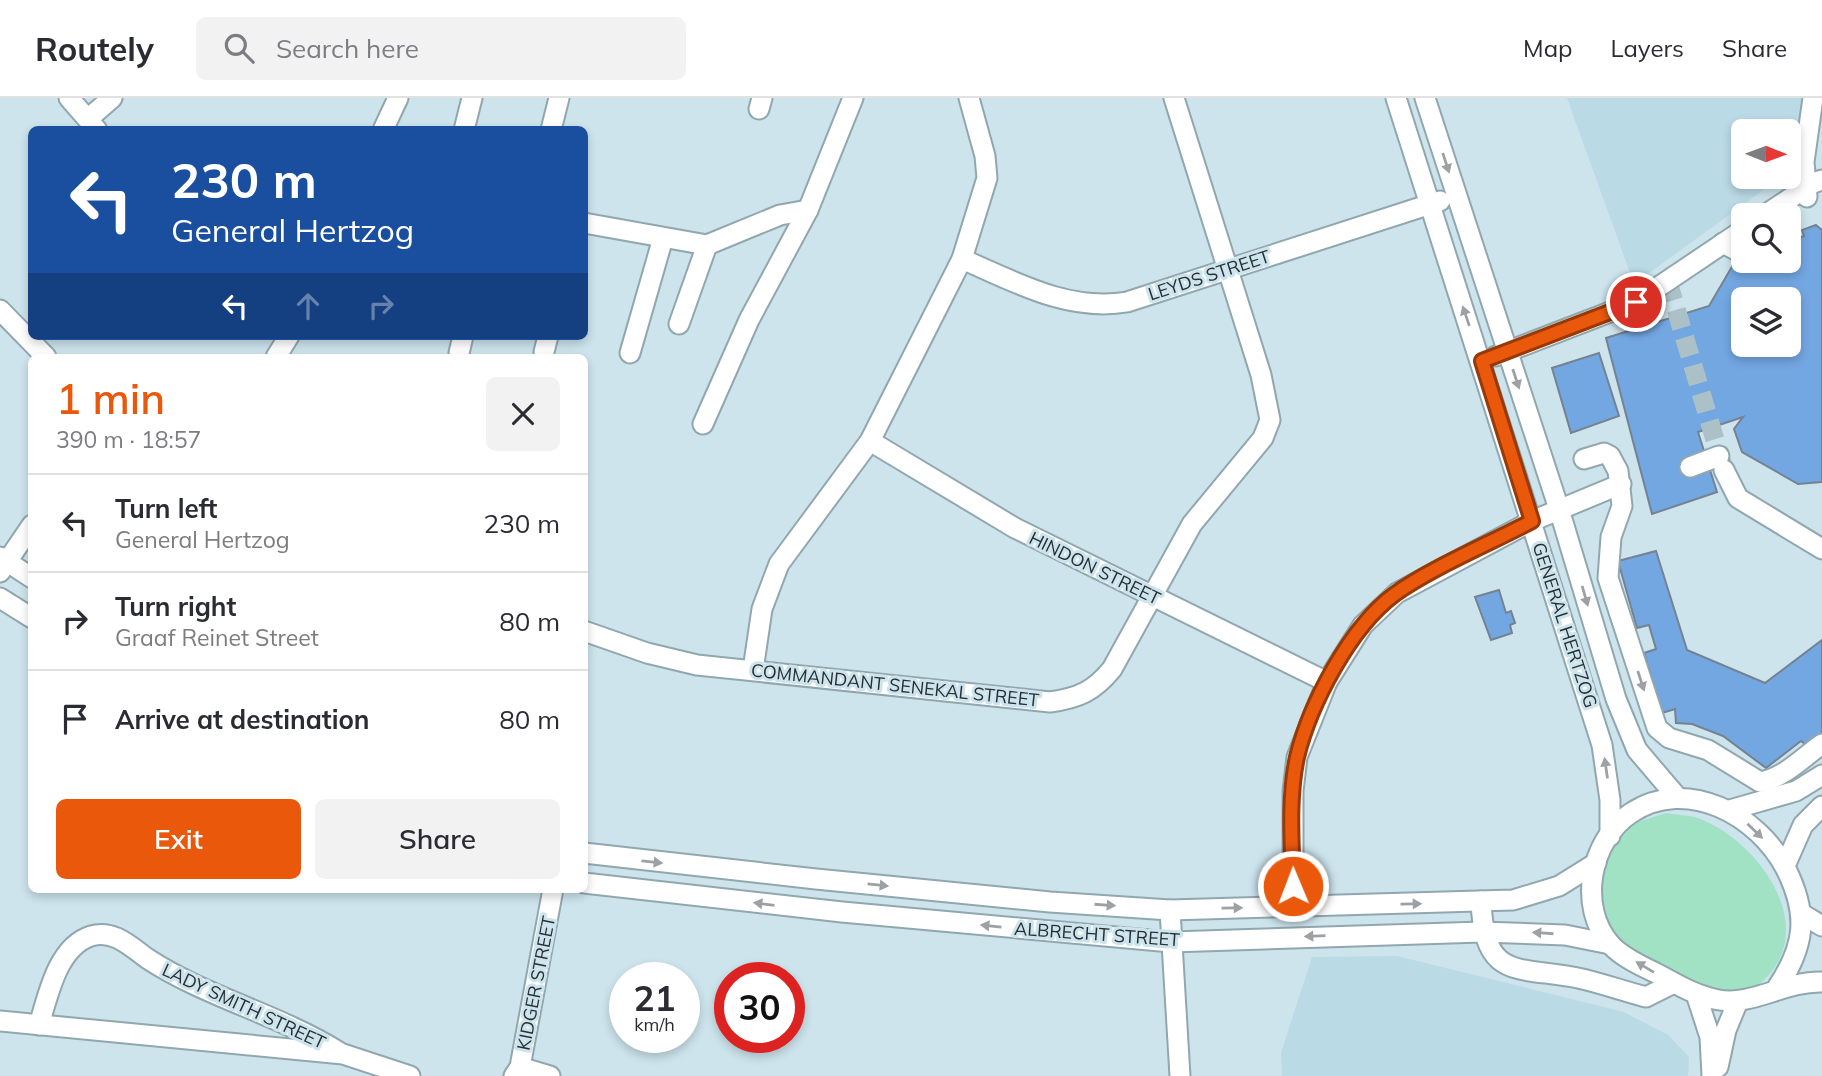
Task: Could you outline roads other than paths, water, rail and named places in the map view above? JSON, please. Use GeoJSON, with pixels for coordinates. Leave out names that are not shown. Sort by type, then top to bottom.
{"type":"FeatureCollection","features":[{"type":"Feature","properties":{"kind":"street"},"geometry":{"type":"LineString","coordinates":[[69,98],[93,124],[112,98]]}},
{"type":"Feature","properties":{"kind":"street"},"geometry":{"type":"LineString","coordinates":[[385,126],[398,98]]}},
{"type":"Feature","properties":{"kind":"street"},"geometry":{"type":"LineString","coordinates":[[465,126],[472,98]]}},
{"type":"Feature","properties":{"kind":"street"},"geometry":{"type":"LineString","coordinates":[[552,126],[559,98]]}},
{"type":"Feature","properties":{"kind":"street"},"geometry":{"type":"LineString","coordinates":[[703,424],[749,320],[808,210],[853,98]]}},
{"type":"Feature","properties":{"kind":"street"},"geometry":{"type":"LineString","coordinates":[[753,670],[762,609],[779,564],[870,441],[962,259],[986,178],[985,156],[969,98]]}},
{"type":"Feature","properties":{"kind":"street","name":"COMMANDANT SENEKAL STREET"},"geometry":{"type":"LineString","coordinates":[[588,632],[647,653],[697,665],[985,696],[1050,702],[1083,696],[1097,687],[1112,668],[1192,524],[1263,438],[1270,420],[1261,375],[1174,98]]}},
{"type":"Feature","properties":{"kind":"street","name":"GENERAL HERTZOG"},"geometry":{"type":"LineString","coordinates":[[1396,98],[1429,206],[1482,361],[1602,745],[1610,800],[1610,836]]}},
{"type":"Feature","properties":{"kind":"street","name":"GENERAL HERTZOG"},"geometry":{"type":"LineString","coordinates":[[1425,98],[1628,731],[1637,750],[1676,797]]}},
{"type":"Feature","properties":{"kind":"street"},"geometry":{"type":"LineString","coordinates":[[1788,203],[1809,192],[1804,154],[1813,98]]}},
{"type":"Feature","properties":{"kind":"street","name":"LEYDS STREET"},"geometry":{"type":"LineString","coordinates":[[962,259],[1046,294],[1087,304],[1127,302],[1429,206],[1456,194]]}},
{"type":"Feature","properties":{"kind":"street"},"geometry":{"type":"LineString","coordinates":[[588,224],[707,245],[780,215],[808,210]]}},
{"type":"Feature","properties":{"kind":"street"},"geometry":{"type":"LineString","coordinates":[[1482,361],[1636,302],[1731,238]]}},
{"type":"Feature","properties":{"kind":"street"},"geometry":{"type":"LineString","coordinates":[[630,353],[663,239]]}},
{"type":"Feature","properties":{"kind":"street"},"geometry":{"type":"LineString","coordinates":[[1723,243],[1731,247]]}},
{"type":"Feature","properties":{"kind":"street"},"geometry":{"type":"LineString","coordinates":[[679,324],[707,245]]}},
{"type":"Feature","properties":{"kind":"street"},"geometry":{"type":"LineString","coordinates":[[0,310],[28,339]]}},
{"type":"Feature","properties":{"kind":"street"},"geometry":{"type":"LineString","coordinates":[[29,340],[43,354]]}},
{"type":"Feature","properties":{"kind":"street","name":"HINDON STREET"},"geometry":{"type":"LineString","coordinates":[[870,441],[1015,528],[1326,682]]}},
{"type":"Feature","properties":{"kind":"street"},"geometry":{"type":"LineString","coordinates":[[1584,458],[1599,453],[1610,456],[1621,484],[1622,506],[1611,537],[1608,578],[1657,727],[1669,738],[1708,750],[1760,782],[1771,780],[1791,768],[1822,744]]}},
{"type":"Feature","properties":{"kind":"street"},"geometry":{"type":"LineString","coordinates":[[1690,467],[1722,463],[1738,498],[1822,549]]}},
{"type":"Feature","properties":{"kind":"street"},"geometry":{"type":"LineString","coordinates":[[1293,907],[1293,791],[1296,768],[1326,682],[1363,625],[1397,593],[1532,521],[1621,484]]}},
{"type":"Feature","properties":{"kind":"street"},"geometry":{"type":"LineString","coordinates":[[28,530],[3,564],[28,576]]}},
{"type":"Feature","properties":{"kind":"street"},"geometry":{"type":"LineString","coordinates":[[0,598],[28,616]]}},
{"type":"Feature","properties":{"kind":"street"},"geometry":{"type":"LineString","coordinates":[[1730,810],[1774,800],[1796,791],[1822,775]]}},
{"type":"Feature","properties":{"kind":"street"},"geometry":{"type":"LineString","coordinates":[[1777,988],[1798,951],[1802,914],[1785,866],[1756,832],[1730,810],[1698,800],[1676,797],[1630,814],[1610,836],[1596,863],[1590,891],[1600,926],[1610,944],[1674,983],[1696,994],[1721,1001],[1738,1001],[1765,995],[1777,988],[1822,982]]}},
{"type":"Feature","properties":{"kind":"street"},"geometry":{"type":"LineString","coordinates":[[1785,866],[1803,825],[1822,806]]}},
{"type":"Feature","properties":{"kind":"street","name":"ALBRECHT STREET"},"geometry":{"type":"LineString","coordinates":[[588,853],[1050,902],[1170,910],[1481,901],[1536,896],[1559,886],[1596,863]]}},
{"type":"Feature","properties":{"kind":"street","name":"ALBRECHT STREET"},"geometry":{"type":"LineString","coordinates":[[588,883],[842,912],[1171,942],[1482,932],[1565,935],[1610,944]]}},
{"type":"Feature","properties":{"kind":"street","name":"KIDGER STREET"},"geometry":{"type":"LineString","coordinates":[[517,1071],[552,893]]}},
{"type":"Feature","properties":{"kind":"street"},"geometry":{"type":"LineString","coordinates":[[1481,901],[1482,932],[1497,958],[1510,968],[1534,974],[1577,978],[1646,997],[1674,983]]}},
{"type":"Feature","properties":{"kind":"street"},"geometry":{"type":"LineString","coordinates":[[1170,910],[1180,1076]]}},
{"type":"Feature","properties":{"kind":"street"},"geometry":{"type":"LineString","coordinates":[[1802,914],[1822,926]]}},
{"type":"Feature","properties":{"kind":"street","name":"LADY SMITH STREET"},"geometry":{"type":"LineString","coordinates":[[39,1025],[54,976],[66,957],[77,943],[102,934],[122,940],[175,977],[292,1024],[343,1054],[410,1076]]}},
{"type":"Feature","properties":{"kind":"street"},"geometry":{"type":"LineString","coordinates":[[1696,994],[1710,1037],[1714,1076]]}},
{"type":"Feature","properties":{"kind":"street"},"geometry":{"type":"LineString","coordinates":[[1714,1076],[1726,1030],[1738,1001]]}},
{"type":"Feature","properties":{"kind":"street","name":"LADY SMITH STREET"},"geometry":{"type":"LineString","coordinates":[[0,1021],[343,1054]]}},
{"type":"Feature","properties":{"kind":"street"},"geometry":{"type":"LineString","coordinates":[[517,1071],[550,1076]]}},
{"type":"Feature","properties":{"kind":"tunnel"},"geometry":{"type":"LineString","coordinates":[[1668,282],[1724,470]]}}]}
